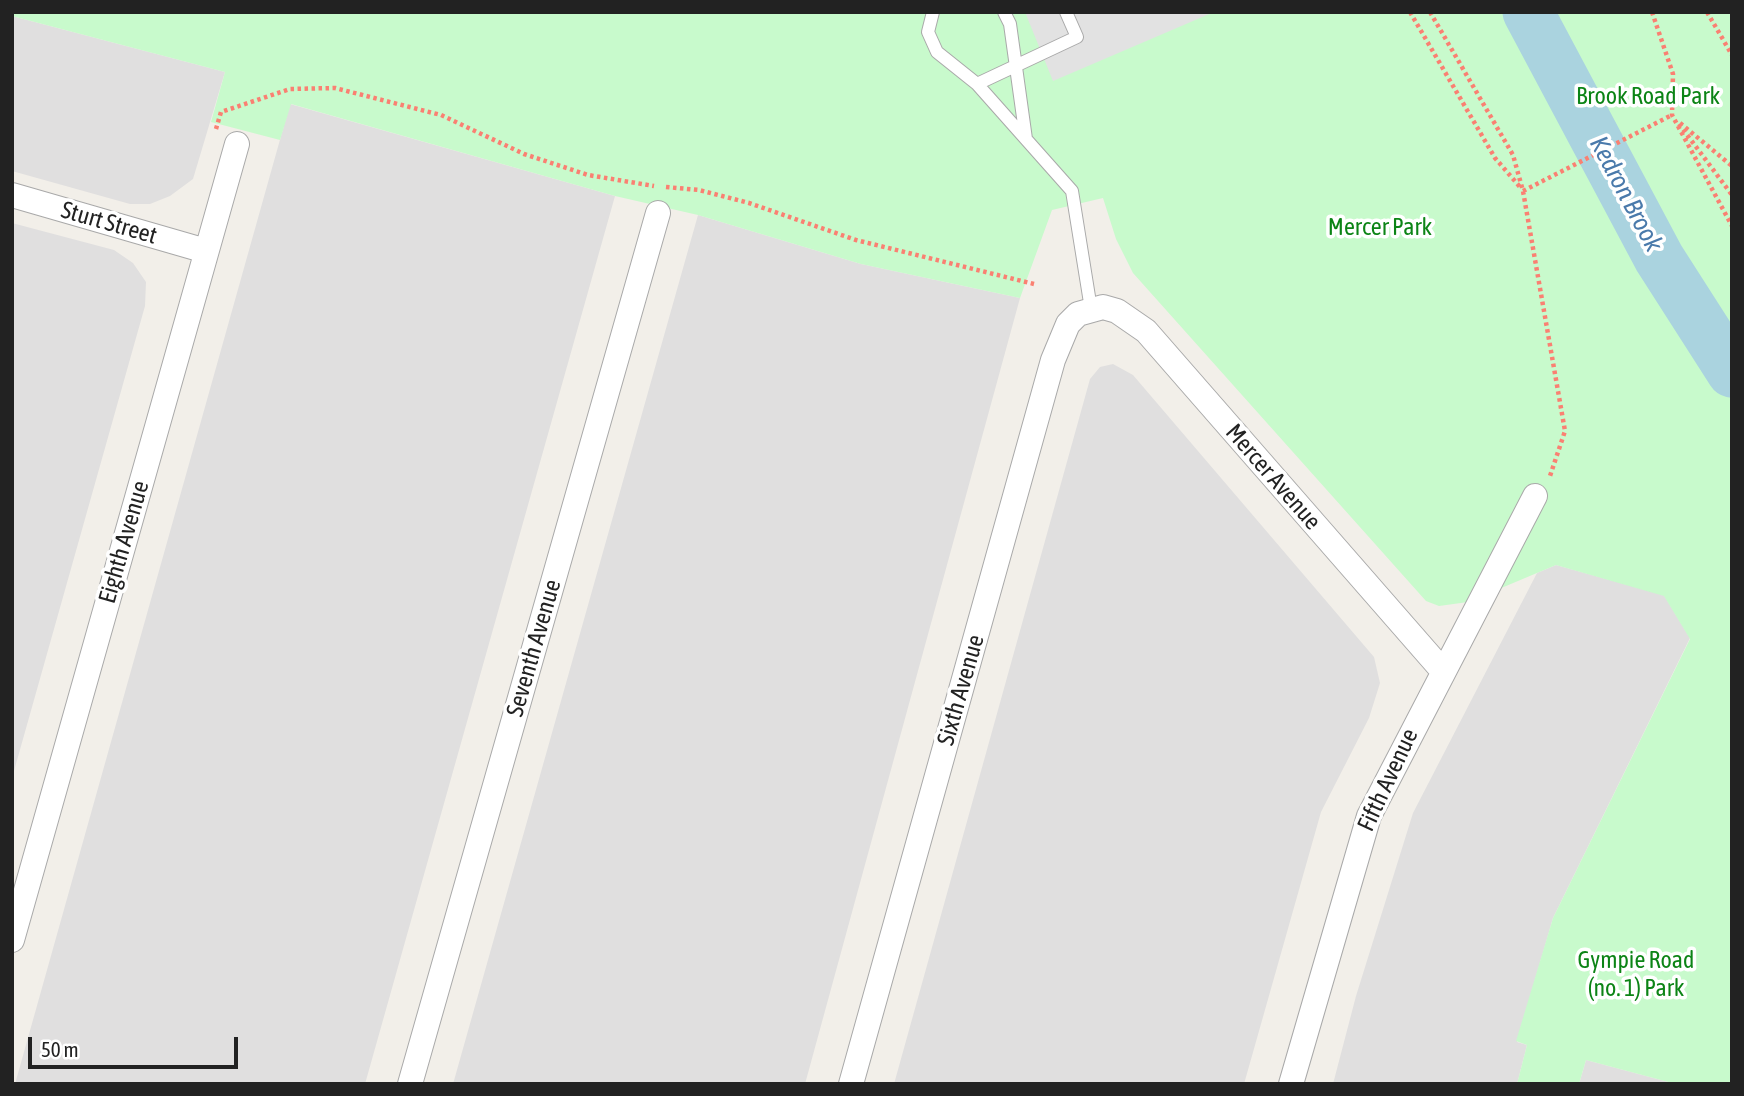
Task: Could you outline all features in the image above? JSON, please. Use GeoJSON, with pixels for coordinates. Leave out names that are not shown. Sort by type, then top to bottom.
{"type":"FeatureCollection","features":[{"type":"Feature","properties":{"kind":"street","name":"Eighth Avenue"},"geometry":{"type":"LineString","coordinates":[[12,940],[237,144]]}},
{"type":"Feature","properties":{"kind":"street","name":"Sturt Street"},"geometry":{"type":"LineString","coordinates":[[12,195],[206,251]]}},
{"type":"Feature","properties":{"kind":"street","name":"Seventh Avenue"},"geometry":{"type":"LineString","coordinates":[[410,1084],[658,213]]}},
{"type":"Feature","properties":{"kind":"street","name":"Mercer Avenue"},"geometry":{"type":"LineString","coordinates":[[1091,309],[1102,307],[1117,311],[1146,331],[1442,670]]}},
{"type":"Feature","properties":{"kind":"street","name":"Sixth Avenue"},"geometry":{"type":"LineString","coordinates":[[851,1084],[1053,360],[1068,324],[1078,314],[1091,309]]}},
{"type":"Feature","properties":{"kind":"street","name":"Fifth Avenue"},"geometry":{"type":"LineString","coordinates":[[1291,1084],[1369,816],[1442,670],[1535,496]]}},
{"type":"Feature","properties":{"kind":"lane"},"geometry":{"type":"LineString","coordinates":[[933,12],[928,32],[937,52],[976,84],[1072,191],[1091,309]]}},
{"type":"Feature","properties":{"kind":"lane"},"geometry":{"type":"LineString","coordinates":[[1004,12],[1010,23],[1026,140]]}},
{"type":"Feature","properties":{"kind":"lane"},"geometry":{"type":"LineString","coordinates":[[976,84],[1077,37],[1066,12]]}},
{"type":"Feature","properties":{"kind":"path"},"geometry":{"type":"LineString","coordinates":[[1410,12],[1495,159],[1523,191]]}},
{"type":"Feature","properties":{"kind":"path"},"geometry":{"type":"LineString","coordinates":[[1430,12],[1513,155],[1523,191],[1565,431],[1549,478],[1535,496]]}},
{"type":"Feature","properties":{"kind":"path"},"geometry":{"type":"LineString","coordinates":[[1652,12],[1673,74],[1672,115],[1732,226]]}},
{"type":"Feature","properties":{"kind":"path"},"geometry":{"type":"LineString","coordinates":[[1707,12],[1732,55]]}},
{"type":"Feature","properties":{"kind":"path"},"geometry":{"type":"LineString","coordinates":[[215,132],[221,112],[290,89],[335,88],[442,114],[524,154],[587,175],[699,190],[749,203],[856,240],[1034,285]]}},
{"type":"Feature","properties":{"kind":"path"},"geometry":{"type":"LineString","coordinates":[[1523,191],[1672,115]]}},
{"type":"Feature","properties":{"kind":"path"},"geometry":{"type":"LineString","coordinates":[[1672,115],[1732,166]]}},
{"type":"Feature","properties":{"kind":"path"},"geometry":{"type":"LineString","coordinates":[[1672,115],[1732,195]]}},
{"type":"Feature","properties":{"kind":"shaded area"},"geometry":{"type":"Polygon","coordinates":[[[1025,12],[1214,12],[1053,81],[1025,12]]]}},
{"type":"Feature","properties":{"kind":"shaded area"},"geometry":{"type":"Polygon","coordinates":[[[12,16],[225,72],[193,179],[170,196],[150,204],[130,204],[12,171],[12,16]]]}},
{"type":"Feature","properties":{"kind":"shaded area"},"geometry":{"type":"Polygon","coordinates":[[[290,104],[615,196],[365,1084],[15,1084],[290,104]]]}},
{"type":"Feature","properties":{"kind":"shaded area"},"geometry":{"type":"Polygon","coordinates":[[[698,215],[861,264],[1020,298],[805,1084],[453,1084],[698,215]]]}},
{"type":"Feature","properties":{"kind":"shaded area"},"geometry":{"type":"Polygon","coordinates":[[[12,223],[114,250],[133,263],[146,282],[145,306],[12,778],[12,223]]]}},
{"type":"Feature","properties":{"kind":"shaded area"},"geometry":{"type":"Polygon","coordinates":[[[1113,364],[1133,375],[1374,657],[1380,683],[1369,718],[1321,812],[1244,1084],[894,1084],[1090,379],[1100,367],[1113,364]]]}},
{"type":"Feature","properties":{"kind":"shaded area"},"geometry":{"type":"Polygon","coordinates":[[[1556,565],[1664,595],[1690,638],[1553,918],[1517,1042],[1527,1045],[1517,1084],[1333,1084],[1356,996],[1413,813],[1537,573],[1556,565]]]}},
{"type":"Feature","properties":{"kind":"shaded area"},"geometry":{"type":"Polygon","coordinates":[[[1586,1060],[1676,1084],[1579,1084],[1586,1060]]]}},
{"type":"Feature","properties":{"kind":"green space","name":"Mercer Park"},"geometry":{"type":"Polygon","coordinates":[[[12,12],[1732,12],[1732,1084],[1676,1084],[1586,1060],[1579,1084],[1517,1084],[1527,1045],[1516,1041],[1553,918],[1690,639],[1664,596],[1556,565],[1468,602],[1439,606],[1426,601],[1133,273],[1116,239],[1103,198],[1052,210],[1020,298],[861,264],[698,215],[615,196],[291,104],[280,140],[211,122],[225,72],[12,16],[12,12]]]}},
{"type":"Feature","properties":{"kind":"waterway","name":"Kedron Brook"},"geometry":{"type":"LineString","coordinates":[[1528,12],[1659,258],[1732,372]]}},
{"type":"Feature","properties":{"kind":"park label","name":"Brook Road Park"},"geometry":{"type":"Point","coordinates":[1648,96]}},
{"type":"Feature","properties":{"kind":"park label","name":"Gympie Road (no. 1) Park"},"geometry":{"type":"Point","coordinates":[1636,974]}}]}
